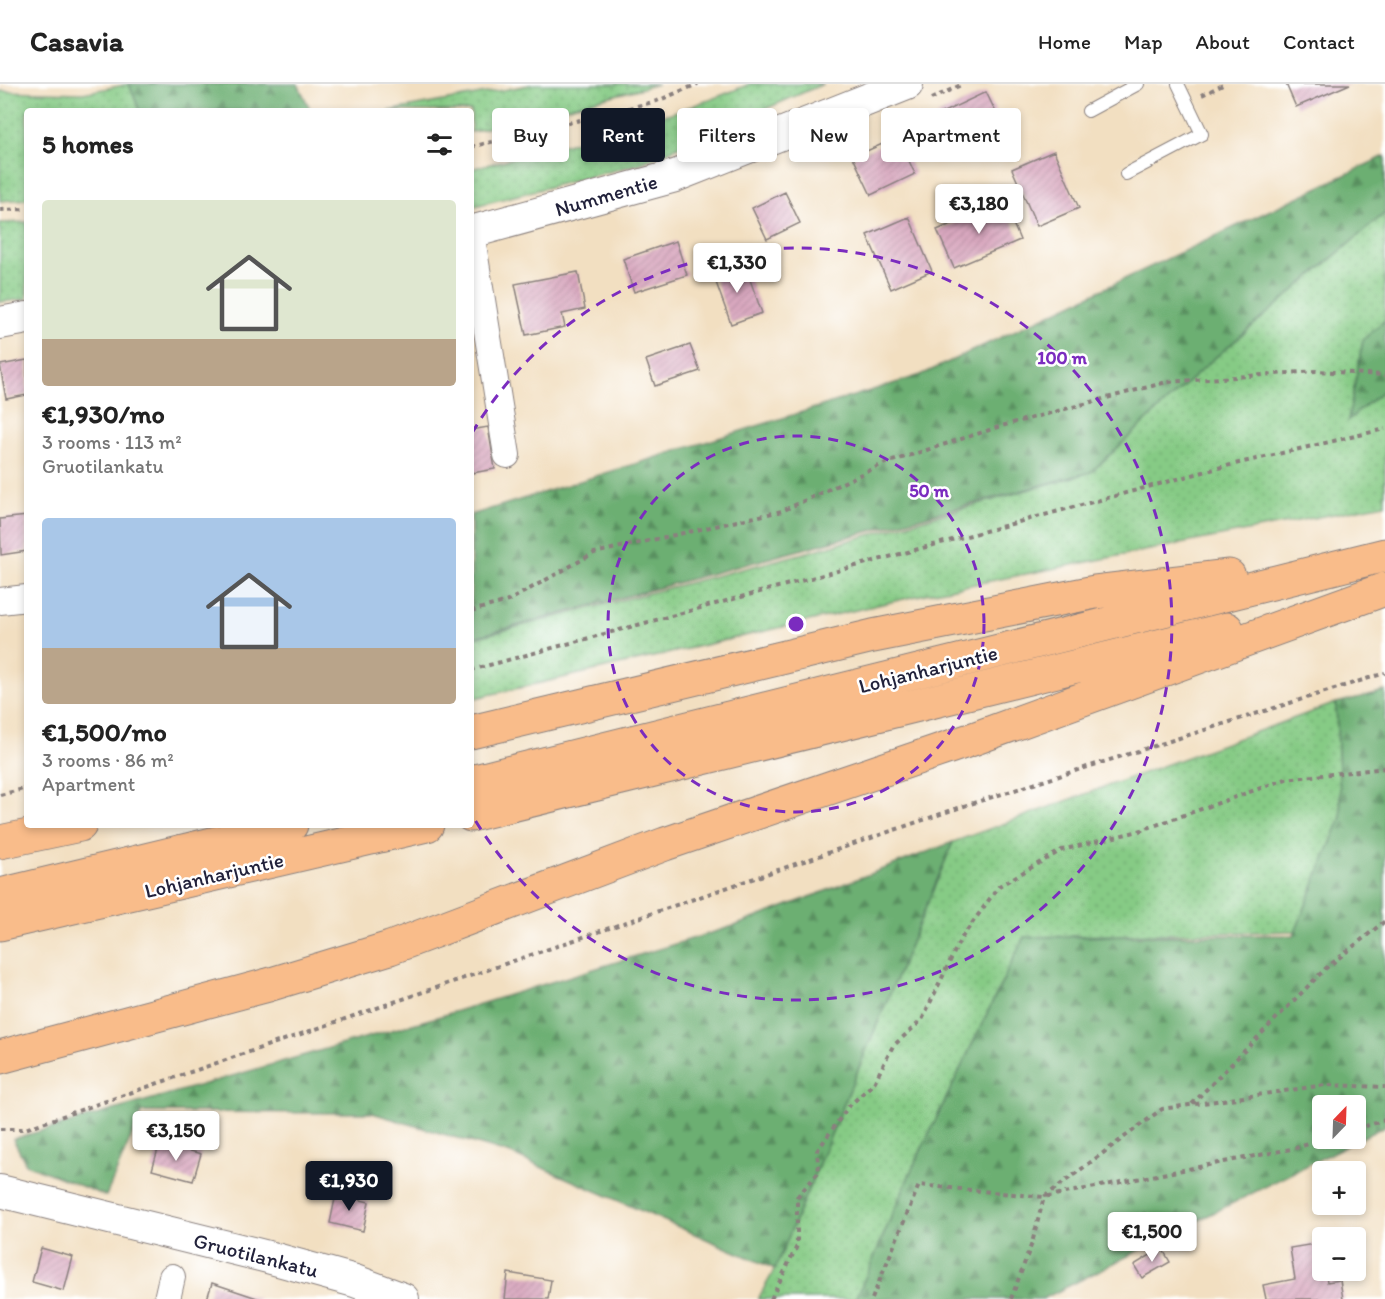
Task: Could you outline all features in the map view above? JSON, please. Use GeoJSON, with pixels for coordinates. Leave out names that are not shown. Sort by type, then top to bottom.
{"type":"FeatureCollection","features":[{"type":"Feature","properties":{"kind":"highway"},"geometry":{"type":"LineString","coordinates":[[474,731],[873,636],[1095,592],[1379,556]]}},
{"type":"Feature","properties":{"kind":"highway","name":"Lohjanharjuntie"},"geometry":{"type":"LineString","coordinates":[[474,781],[1379,556]]}},
{"type":"Feature","properties":{"kind":"highway"},"geometry":{"type":"LineString","coordinates":[[0,1057],[34,1050],[268,985],[390,948],[665,843],[995,732],[1385,589]]}},
{"type":"Feature","properties":{"kind":"highway","name":"Lohjanharjuntie"},"geometry":{"type":"LineString","coordinates":[[474,814],[1385,589]]}},
{"type":"Feature","properties":{"kind":"highway"},"geometry":{"type":"LineString","coordinates":[[0,842],[66,828]]}},
{"type":"Feature","properties":{"kind":"highway","name":"Lohjanharjuntie"},"geometry":{"type":"LineString","coordinates":[[0,895],[279,828]]}},
{"type":"Feature","properties":{"kind":"highway","name":"Lohjanharjuntie"},"geometry":{"type":"LineString","coordinates":[[0,924],[414,828]]}},
{"type":"Feature","properties":{"kind":"highway"},"geometry":{"type":"LineString","coordinates":[[0,1066],[34,1050]]}},
{"type":"Feature","properties":{"kind":"street","name":"Nummentie"},"geometry":{"type":"LineString","coordinates":[[474,231],[675,176],[907,84]]}},
{"type":"Feature","properties":{"kind":"street"},"geometry":{"type":"LineString","coordinates":[[474,251],[507,455]]}},
{"type":"Feature","properties":{"kind":"street"},"geometry":{"type":"LineString","coordinates":[[0,323],[24,319]]}},
{"type":"Feature","properties":{"kind":"street"},"geometry":{"type":"LineString","coordinates":[[0,601],[24,598]]}},
{"type":"Feature","properties":{"kind":"street"},"geometry":{"type":"LineString","coordinates":[[0,1170],[108,1218]]}},
{"type":"Feature","properties":{"kind":"street"},"geometry":{"type":"LineString","coordinates":[[0,1191],[108,1218]]}},
{"type":"Feature","properties":{"kind":"street","name":"Gruotilankatu"},"geometry":{"type":"LineString","coordinates":[[108,1218],[355,1281],[403,1299]]}},
{"type":"Feature","properties":{"kind":"lane"},"geometry":{"type":"LineString","coordinates":[[1088,111],[1138,84]]}},
{"type":"Feature","properties":{"kind":"lane"},"geometry":{"type":"LineString","coordinates":[[1126,174],[1203,134],[1178,84]]}},
{"type":"Feature","properties":{"kind":"path"},"geometry":{"type":"LineString","coordinates":[[474,146],[657,101],[699,84]]}},
{"type":"Feature","properties":{"kind":"path"},"geometry":{"type":"LineString","coordinates":[[1187,102],[1225,84]]}},
{"type":"Feature","properties":{"kind":"path"},"geometry":{"type":"LineString","coordinates":[[0,210],[24,209]]}},
{"type":"Feature","properties":{"kind":"path"},"geometry":{"type":"LineString","coordinates":[[474,610],[508,601],[594,553],[782,511],[883,464],[1005,425],[1167,382],[1316,371],[1385,375]]}},
{"type":"Feature","properties":{"kind":"path"},"geometry":{"type":"LineString","coordinates":[[474,669],[1222,467],[1385,429]]}},
{"type":"Feature","properties":{"kind":"path"},"geometry":{"type":"LineString","coordinates":[[0,1129],[25,1129],[963,806],[1385,673]]}},
{"type":"Feature","properties":{"kind":"path"},"geometry":{"type":"LineString","coordinates":[[771,1299],[797,1246],[797,1197],[819,1172],[817,1151],[848,1107],[874,1083],[893,1046],[922,1020],[960,940],[999,886],[1062,850],[1139,831],[1286,779],[1385,768]]}},
{"type":"Feature","properties":{"kind":"path"},"geometry":{"type":"LineString","coordinates":[[0,795],[24,789]]}},
{"type":"Feature","properties":{"kind":"path"},"geometry":{"type":"LineString","coordinates":[[1191,1104],[1325,969],[1385,921]]}},
{"type":"Feature","properties":{"kind":"path"},"geometry":{"type":"LineString","coordinates":[[1011,1299],[1032,1243],[1044,1197],[1162,1109],[1325,1085],[1385,1087]]}},
{"type":"Feature","properties":{"kind":"path"},"geometry":{"type":"LineString","coordinates":[[1366,1126],[1385,1120]]}},
{"type":"Feature","properties":{"kind":"path"},"geometry":{"type":"LineString","coordinates":[[872,1299],[919,1185],[1044,1197],[1296,1148],[1312,1143]]}},
{"type":"Feature","properties":{"kind":"green space"},"geometry":{"type":"Polygon","coordinates":[[[129,84],[139,108],[24,108],[24,199],[0,201],[0,91],[83,93],[129,84]]]}},
{"type":"Feature","properties":{"kind":"green space"},"geometry":{"type":"Polygon","coordinates":[[[129,84],[298,84],[310,108],[139,108],[129,84]]]}},
{"type":"Feature","properties":{"kind":"green space"},"geometry":{"type":"Polygon","coordinates":[[[535,84],[658,84],[564,108],[492,108],[492,127],[474,131],[474,108],[405,108],[535,84]]]}},
{"type":"Feature","properties":{"kind":"green space"},"geometry":{"type":"Polygon","coordinates":[[[750,84],[823,84],[768,108],[687,108],[750,84]]]}},
{"type":"Feature","properties":{"kind":"green space"},"geometry":{"type":"Polygon","coordinates":[[[677,112],[677,147],[665,153],[665,115],[677,112]]]}},
{"type":"Feature","properties":{"kind":"green space"},"geometry":{"type":"Polygon","coordinates":[[[581,140],[581,162],[644,162],[474,206],[474,168],[498,162],[569,162],[569,143],[581,140]]]}},
{"type":"Feature","properties":{"kind":"green space"},"geometry":{"type":"Polygon","coordinates":[[[1385,156],[1385,213],[1210,362],[1091,472],[474,637],[474,514],[921,375],[1385,156]]]}},
{"type":"Feature","properties":{"kind":"green space"},"geometry":{"type":"Polygon","coordinates":[[[1385,213],[1385,320],[1363,340],[1349,419],[1385,389],[1385,504],[934,592],[474,698],[474,638],[812,551],[1091,472],[1210,362],[1385,213]]]}},
{"type":"Feature","properties":{"kind":"green space"},"geometry":{"type":"Polygon","coordinates":[[[24,222],[24,299],[0,302],[0,223],[24,222]]]}},
{"type":"Feature","properties":{"kind":"green space"},"geometry":{"type":"Polygon","coordinates":[[[1385,320],[1385,389],[1348,420],[1363,340],[1385,320]]]}},
{"type":"Feature","properties":{"kind":"green space"},"geometry":{"type":"Polygon","coordinates":[[[1385,691],[1385,1126],[1366,1136],[1366,1095],[1312,1095],[1312,1149],[1340,1149],[1043,1299],[856,1299],[912,1169],[1024,937],[1294,935],[1341,817],[1336,703],[1385,691]]]}},
{"type":"Feature","properties":{"kind":"green space"},"geometry":{"type":"Polygon","coordinates":[[[1336,703],[1341,817],[1296,931],[1024,937],[912,1169],[856,1299],[758,1299],[775,1269],[953,842],[1336,703]]]}},
{"type":"Feature","properties":{"kind":"green space"},"geometry":{"type":"Polygon","coordinates":[[[953,842],[775,1269],[511,1154],[372,1113],[142,1112],[106,1196],[26,1164],[13,1139],[444,1015],[737,925],[953,842]]]}},
{"type":"Feature","properties":{"kind":"building"},"geometry":{"type":"Polygon","coordinates":[[[1286,84],[1350,84],[1296,107],[1286,84]]]}},
{"type":"Feature","properties":{"kind":"building"},"geometry":{"type":"Polygon","coordinates":[[[986,92],[994,108],[952,108],[986,92]]]}},
{"type":"Feature","properties":{"kind":"building"},"geometry":{"type":"Polygon","coordinates":[[[881,145],[881,162],[909,162],[915,174],[871,195],[855,162],[869,162],[869,150],[881,145]]]}},
{"type":"Feature","properties":{"kind":"building"},"geometry":{"type":"Polygon","coordinates":[[[1054,151],[1079,208],[1037,226],[1012,169],[1054,151]]]}},
{"type":"Feature","properties":{"kind":"building"},"geometry":{"type":"Polygon","coordinates":[[[785,192],[800,223],[767,239],[752,208],[785,192]]]}},
{"type":"Feature","properties":{"kind":"building"},"geometry":{"type":"Polygon","coordinates":[[[1004,202],[1020,240],[954,268],[937,230],[1004,202]]]}},
{"type":"Feature","properties":{"kind":"building"},"geometry":{"type":"Polygon","coordinates":[[[909,217],[932,271],[891,289],[867,235],[909,217]]]}},
{"type":"Feature","properties":{"kind":"building"},"geometry":{"type":"Polygon","coordinates":[[[676,241],[687,275],[634,292],[623,259],[676,241]]]}},
{"type":"Feature","properties":{"kind":"building"},"geometry":{"type":"Polygon","coordinates":[[[744,263],[762,313],[731,324],[713,274],[744,263]]]}},
{"type":"Feature","properties":{"kind":"building"},"geometry":{"type":"Polygon","coordinates":[[[578,272],[585,309],[562,314],[565,327],[526,335],[515,284],[578,272]]]}},
{"type":"Feature","properties":{"kind":"building"},"geometry":{"type":"Polygon","coordinates":[[[690,345],[700,371],[655,386],[646,360],[690,345]]]}},
{"type":"Feature","properties":{"kind":"building"},"geometry":{"type":"Polygon","coordinates":[[[24,361],[24,396],[6,399],[0,365],[24,361]]]}},
{"type":"Feature","properties":{"kind":"building"},"geometry":{"type":"Polygon","coordinates":[[[488,427],[495,469],[474,473],[474,429],[488,427]]]}},
{"type":"Feature","properties":{"kind":"building"},"geometry":{"type":"Polygon","coordinates":[[[24,516],[24,551],[1,555],[0,519],[24,516]]]}},
{"type":"Feature","properties":{"kind":"building"},"geometry":{"type":"Polygon","coordinates":[[[160,1142],[201,1154],[193,1181],[152,1170],[160,1142]]]}},
{"type":"Feature","properties":{"kind":"building"},"geometry":{"type":"Polygon","coordinates":[[[336,1194],[369,1202],[363,1231],[330,1223],[336,1194]]]}},
{"type":"Feature","properties":{"kind":"building"},"geometry":{"type":"Polygon","coordinates":[[[1312,1244],[1312,1281],[1340,1281],[1343,1299],[1266,1299],[1263,1285],[1295,1279],[1290,1248],[1312,1244]]]}},
{"type":"Feature","properties":{"kind":"building"},"geometry":{"type":"Polygon","coordinates":[[[41,1248],[73,1257],[64,1291],[32,1282],[41,1248]]]}},
{"type":"Feature","properties":{"kind":"building"},"geometry":{"type":"Polygon","coordinates":[[[1162,1248],[1170,1262],[1142,1278],[1134,1265],[1162,1248]]]}},
{"type":"Feature","properties":{"kind":"building"},"geometry":{"type":"Polygon","coordinates":[[[508,1273],[551,1280],[548,1299],[505,1299],[508,1273]]]}},
{"type":"Feature","properties":{"kind":"building"},"geometry":{"type":"Polygon","coordinates":[[[212,1283],[260,1299],[207,1299],[212,1283]]]}}]}
